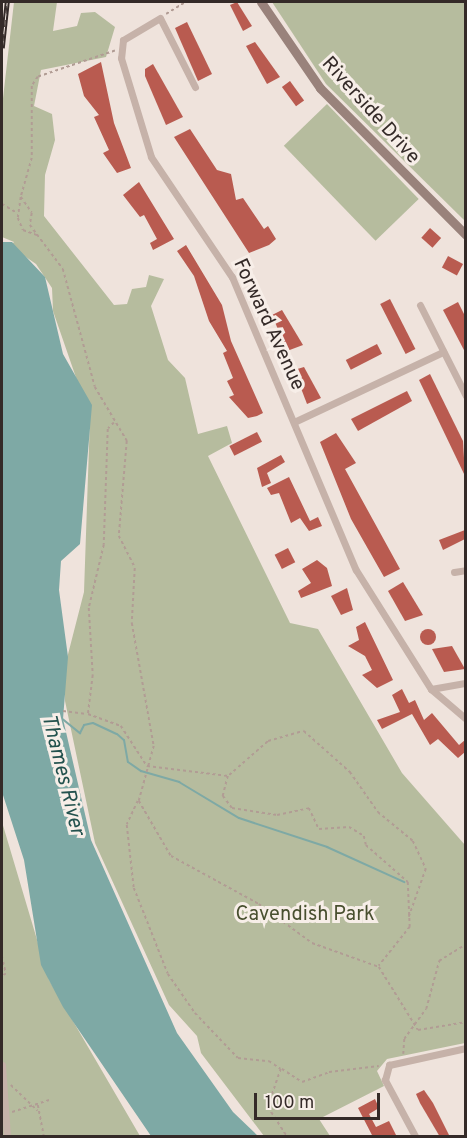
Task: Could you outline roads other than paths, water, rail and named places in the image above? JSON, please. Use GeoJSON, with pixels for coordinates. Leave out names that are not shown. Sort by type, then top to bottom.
{"type":"FeatureCollection","features":[{"type":"Feature","properties":{"kind":"main road","name":"Riverside Drive"},"geometry":{"type":"LineString","coordinates":[[261,2],[320,88],[465,235]]}},
{"type":"Feature","properties":{"kind":"street","name":"Forward Avenue"},"geometry":{"type":"LineString","coordinates":[[195,87],[160,18],[131,32],[122,49],[151,157],[232,277],[356,570],[431,689],[465,719]]}},
{"type":"Feature","properties":{"kind":"street"},"geometry":{"type":"LineString","coordinates":[[420,305],[465,396]]}},
{"type":"Feature","properties":{"kind":"street"},"geometry":{"type":"LineString","coordinates":[[294,422],[443,352]]}},
{"type":"Feature","properties":{"kind":"street"},"geometry":{"type":"LineString","coordinates":[[454,572],[465,570]]}},
{"type":"Feature","properties":{"kind":"street"},"geometry":{"type":"LineString","coordinates":[[431,689],[465,683]]}},
{"type":"Feature","properties":{"kind":"street"},"geometry":{"type":"LineString","coordinates":[[415,1137],[385,1080],[389,1065],[402,1060],[465,1048]]}},
{"type":"Feature","properties":{"kind":"street"},"geometry":{"type":"LineString","coordinates":[[2,1065],[7,1137]]}},
{"type":"Feature","properties":{"kind":"water","name":"Thames River"},"geometry":{"type":"Polygon","coordinates":[[[2,242],[12,242],[45,277],[63,354],[92,405],[80,544],[61,561],[59,590],[68,657],[63,719],[91,840],[177,1033],[233,1112],[258,1136],[151,1136],[63,1007],[41,965],[24,860],[2,792],[2,242]]]}},
{"type":"Feature","properties":{"kind":"waterway","name":"Thames River"},"geometry":{"type":"LineString","coordinates":[[60,717],[80,733],[84,725],[93,723],[117,734],[124,740],[128,762],[141,771],[179,782],[239,818],[327,847],[404,882]]}},
{"type":"Feature","properties":{"kind":"railway"},"geometry":{"type":"LineString","coordinates":[[2,48],[7,2]]}},
{"type":"Feature","properties":{"kind":"park label","name":"Cavendish Park"},"geometry":{"type":"Point","coordinates":[305,915]}}]}
